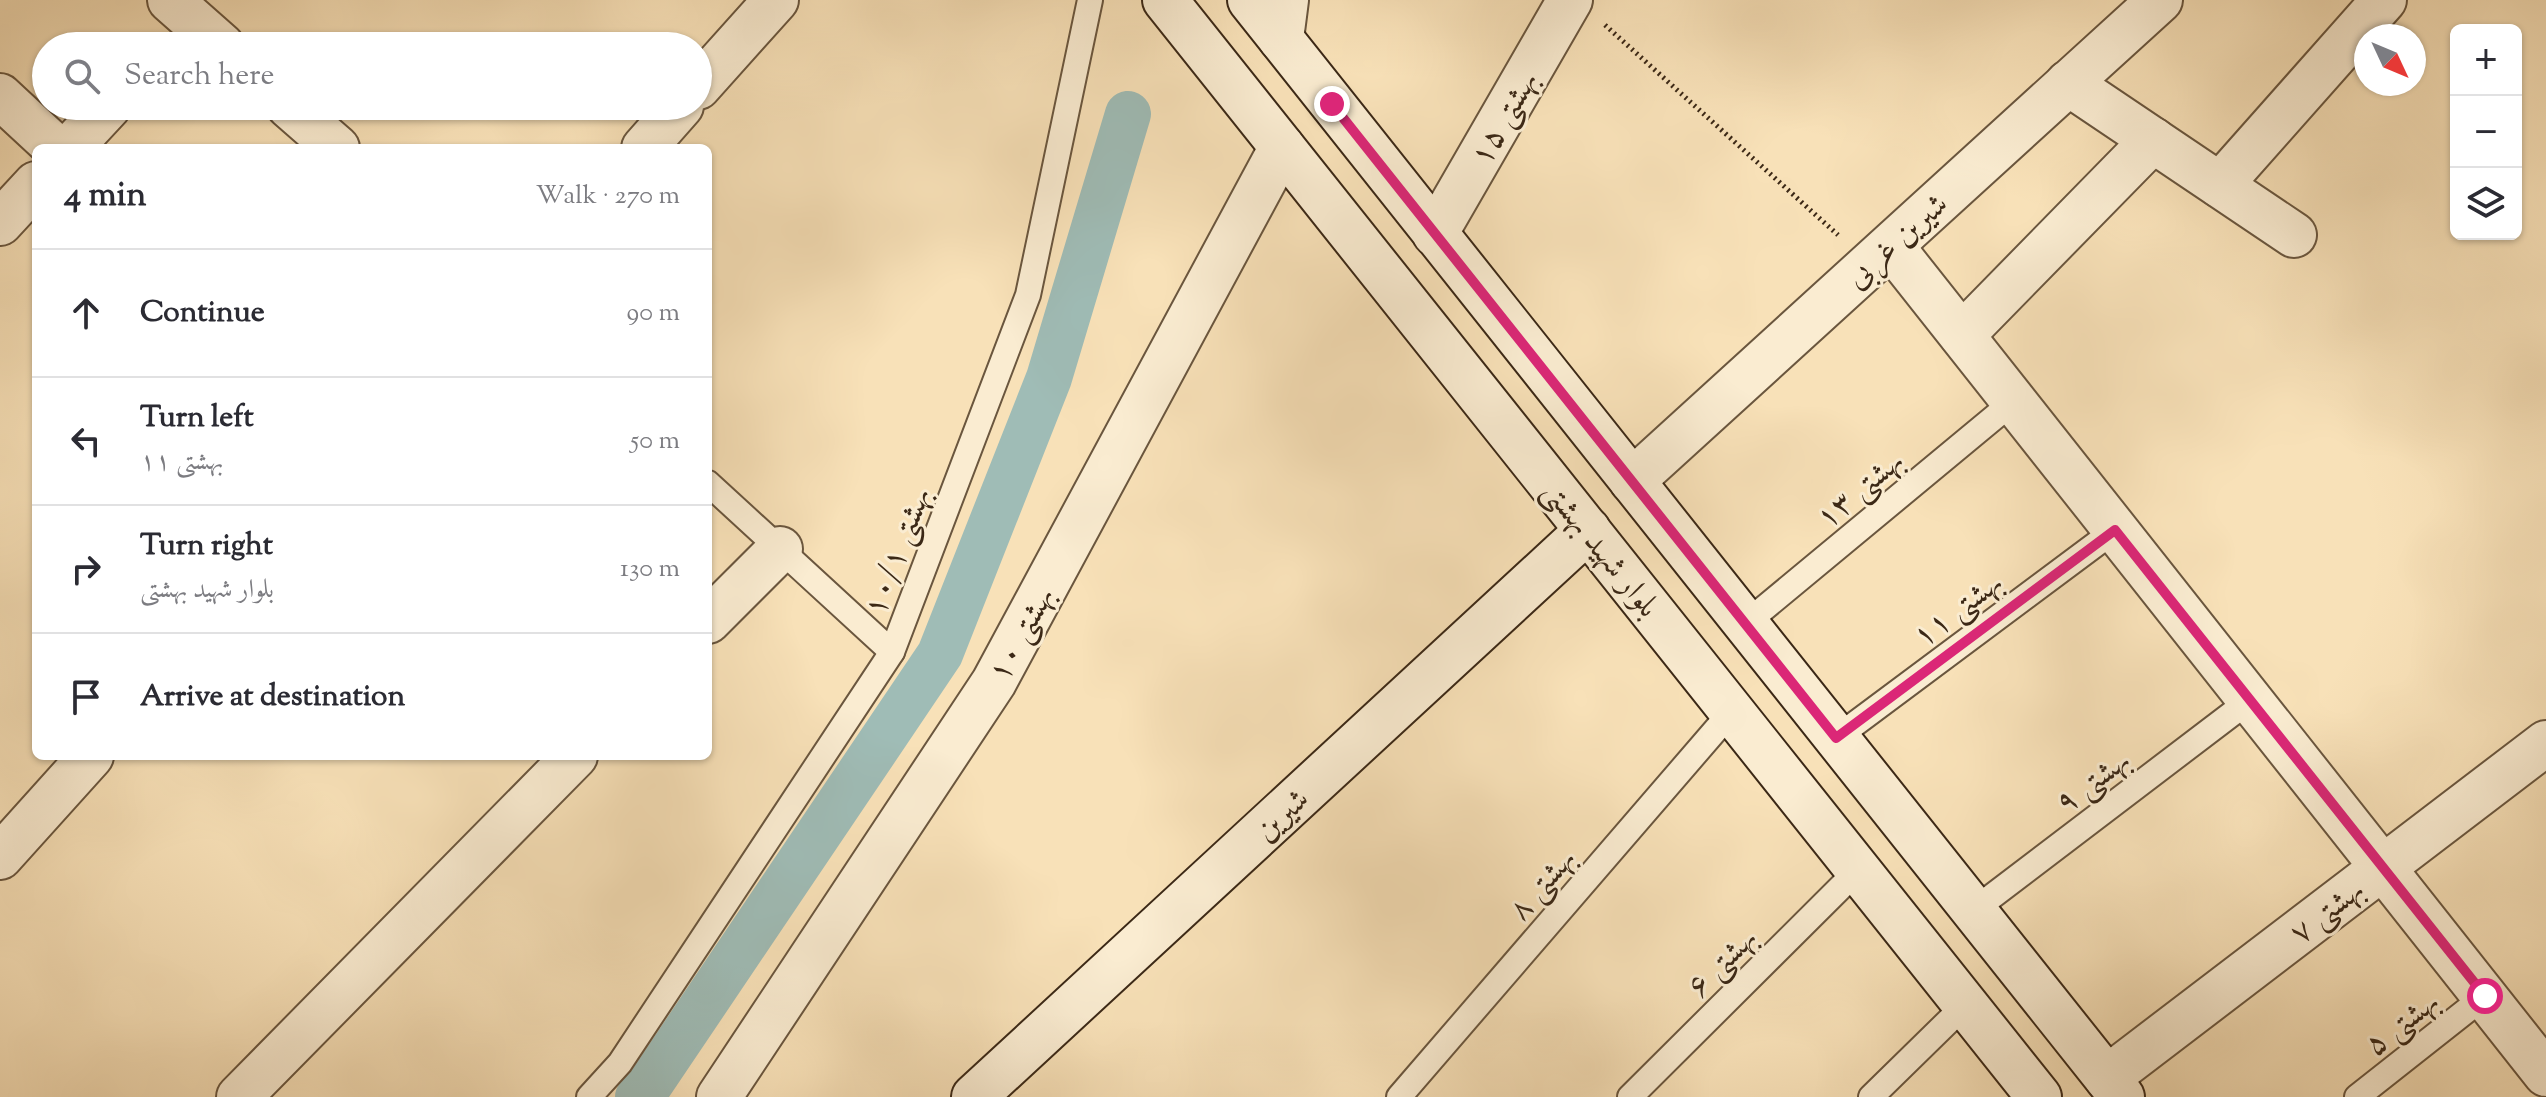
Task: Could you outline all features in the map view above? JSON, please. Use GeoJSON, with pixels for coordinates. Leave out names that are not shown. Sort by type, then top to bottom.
{"type":"FeatureCollection","features":[{"type":"Feature","properties":{"kind":"street"},"geometry":{"type":"LineString","coordinates":[[712,71],[776,0]]}},
{"type":"Feature","properties":{"kind":"street","name":"بلوار شهید بهشتی"},"geometry":{"type":"LineString","coordinates":[[1165,0],[2039,1097]]}},
{"type":"Feature","properties":{"kind":"street","name":"بلوار شهید بهشتی"},"geometry":{"type":"LineString","coordinates":[[1250,0],[1283,20],[1435,234],[2114,1088]]}},
{"type":"Feature","properties":{"kind":"street","name":"شیرین غربی"},"geometry":{"type":"LineString","coordinates":[[1632,481],[2160,0]]}},
{"type":"Feature","properties":{"kind":"street"},"geometry":{"type":"LineString","coordinates":[[2220,185],[2384,0]]}},
{"type":"Feature","properties":{"kind":"street","name":"بهشتی ۱۵"},"geometry":{"type":"LineString","coordinates":[[1435,234],[1586,11]]}},
{"type":"Feature","properties":{"kind":"street"},"geometry":{"type":"LineString","coordinates":[[2068,83],[2294,235]]}},
{"type":"Feature","properties":{"kind":"street"},"geometry":{"type":"LineString","coordinates":[[0,96],[52,144]]}},
{"type":"Feature","properties":{"kind":"street"},"geometry":{"type":"LineString","coordinates":[[74,144],[96,120]]}},
{"type":"Feature","properties":{"kind":"street"},"geometry":{"type":"LineString","coordinates":[[305,120],[332,144]]}},
{"type":"Feature","properties":{"kind":"street"},"geometry":{"type":"LineString","coordinates":[[648,144],[669,120]]}},
{"type":"Feature","properties":{"kind":"street"},"geometry":{"type":"LineString","coordinates":[[1962,335],[2153,140]]}},
{"type":"Feature","properties":{"kind":"street","name":"بهشتی ۱۰"},"geometry":{"type":"LineString","coordinates":[[719,1097],[994,682],[1282,147]]}},
{"type":"Feature","properties":{"kind":"street"},"geometry":{"type":"LineString","coordinates":[[0,223],[32,188]]}},
{"type":"Feature","properties":{"kind":"street"},"geometry":{"type":"LineString","coordinates":[[1880,255],[1962,335],[2546,1074]]}},
{"type":"Feature","properties":{"kind":"street","name":"شیرین"},"geometry":{"type":"LineString","coordinates":[[974,1097],[1588,530]]}},
{"type":"Feature","properties":{"kind":"street"},"geometry":{"type":"LineString","coordinates":[[712,617],[780,549]]}},
{"type":"Feature","properties":{"kind":"street","name":"بهشتی ۷"},"geometry":{"type":"LineString","coordinates":[[2114,1088],[2382,867],[2546,743]]}},
{"type":"Feature","properties":{"kind":"street"},"geometry":{"type":"LineString","coordinates":[[0,857],[87,760]]}},
{"type":"Feature","properties":{"kind":"street"},"geometry":{"type":"LineString","coordinates":[[239,1097],[571,760]]}},
{"type":"Feature","properties":{"kind":"lane","name":"بهشتی ۱۰/۱"},"geometry":{"type":"LineString","coordinates":[[589,1097],[620,1063],[892,652],[1028,295],[1090,0]]}},
{"type":"Feature","properties":{"kind":"lane","name":"بهشتی ۱۳"},"geometry":{"type":"LineString","coordinates":[[1745,624],[2014,401]]}},
{"type":"Feature","properties":{"kind":"lane"},"geometry":{"type":"LineString","coordinates":[[712,487],[892,652]]}},
{"type":"Feature","properties":{"kind":"lane","name":"بهشتی ۱۱"},"geometry":{"type":"LineString","coordinates":[[1836,738],[2115,530]]}},
{"type":"Feature","properties":{"kind":"lane","name":"بهشتی ۹"},"geometry":{"type":"LineString","coordinates":[[1974,910],[2250,700]]}},
{"type":"Feature","properties":{"kind":"lane","name":"بهشتی ۸"},"geometry":{"type":"LineString","coordinates":[[1399,1097],[1732,711]]}},
{"type":"Feature","properties":{"kind":"lane","name":"بهشتی ۶"},"geometry":{"type":"LineString","coordinates":[[1630,1097],[1858,870]]}},
{"type":"Feature","properties":{"kind":"lane","name":"بهشتی ۵"},"geometry":{"type":"LineString","coordinates":[[2357,1097],[2485,996]]}},
{"type":"Feature","properties":{"kind":"lane"},"geometry":{"type":"LineString","coordinates":[[1871,1097],[1965,1005]]}},
{"type":"Feature","properties":{"kind":"path"},"geometry":{"type":"LineString","coordinates":[[1586,11],[1880,255]]}},
{"type":"Feature","properties":{"kind":"waterway"},"geometry":{"type":"LineString","coordinates":[[638,1097],[648,1087],[940,654],[1049,378],[1128,114]]}},
{"type":"Feature","properties":{"kind":"route"},"geometry":{"type":"LineString","coordinates":[[1332,104],[1836,738],[2115,530],[2485,996]]}}]}
